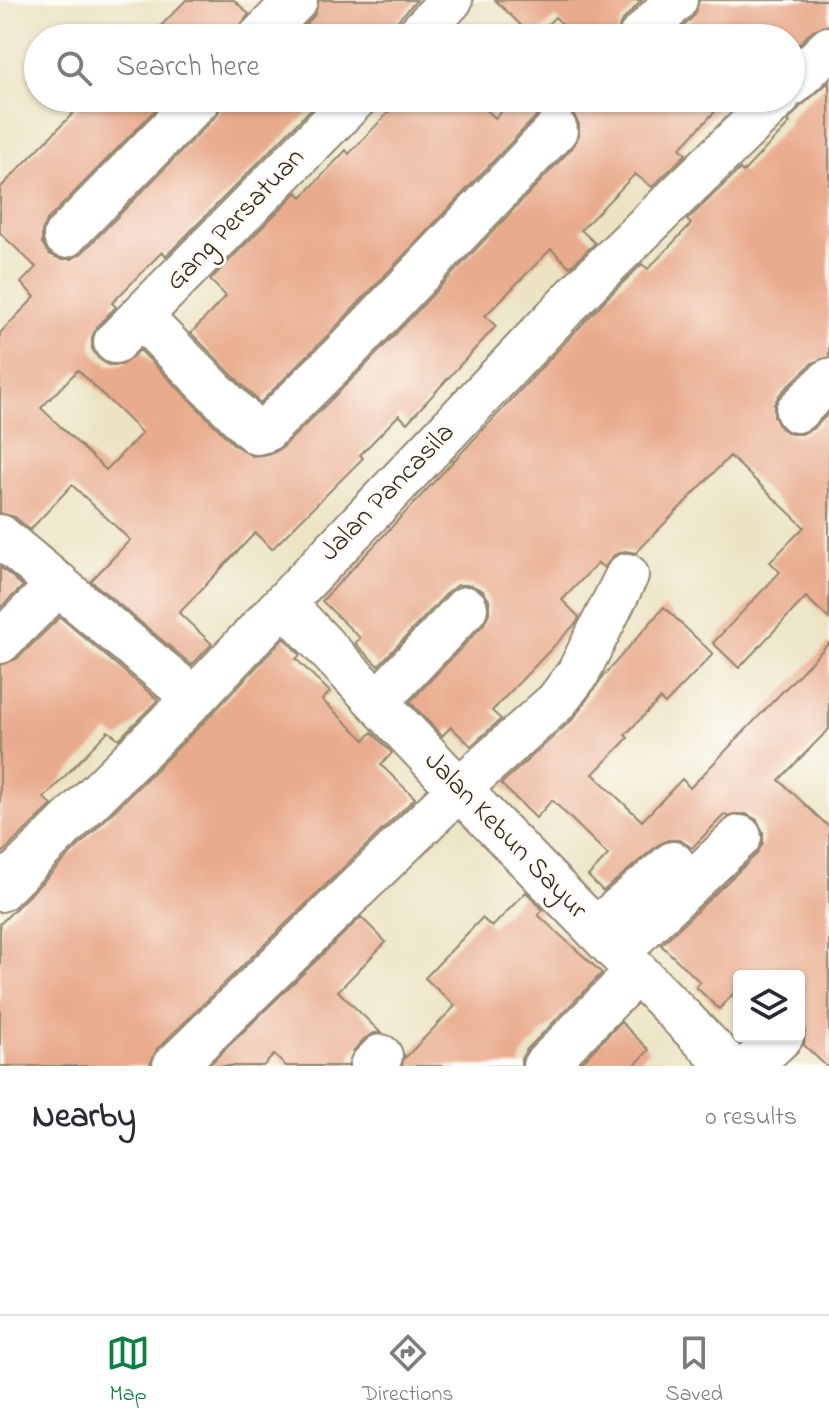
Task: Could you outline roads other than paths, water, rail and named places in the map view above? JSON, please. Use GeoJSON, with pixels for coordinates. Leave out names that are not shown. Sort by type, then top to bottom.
{"type":"FeatureCollection","features":[{"type":"Feature","properties":{"kind":"street"},"geometry":{"type":"LineString","coordinates":[[273,24],[296,0]]}},
{"type":"Feature","properties":{"kind":"street"},"geometry":{"type":"LineString","coordinates":[[428,24],[451,0]]}},
{"type":"Feature","properties":{"kind":"street"},"geometry":{"type":"LineString","coordinates":[[653,24],[676,0]]}},
{"type":"Feature","properties":{"kind":"street"},"geometry":{"type":"LineString","coordinates":[[805,71],[829,48]]}},
{"type":"Feature","properties":{"kind":"street"},"geometry":{"type":"LineString","coordinates":[[65,236],[186,112]]}},
{"type":"Feature","properties":{"kind":"street","name":"Gang Persatuan"},"geometry":{"type":"LineString","coordinates":[[342,112],[128,329],[251,428],[263,433],[347,350],[556,130]]}},
{"type":"Feature","properties":{"kind":"street","name":"Jalan Pancasila"},"geometry":{"type":"LineString","coordinates":[[0,890],[194,698],[588,283],[764,112]]}},
{"type":"Feature","properties":{"kind":"street"},"geometry":{"type":"LineString","coordinates":[[797,411],[829,380]]}},
{"type":"Feature","properties":{"kind":"street"},"geometry":{"type":"LineString","coordinates":[[0,536],[194,698]]}},
{"type":"Feature","properties":{"kind":"street"},"geometry":{"type":"LineString","coordinates":[[174,1066],[459,789],[557,701],[578,673],[627,575]]}},
{"type":"Feature","properties":{"kind":"street"},"geometry":{"type":"LineString","coordinates":[[0,642],[59,584]]}},
{"type":"Feature","properties":{"kind":"street","name":"Jalan Kebun Sayur"},"geometry":{"type":"LineString","coordinates":[[284,603],[459,789],[729,1066]]}},
{"type":"Feature","properties":{"kind":"street"},"geometry":{"type":"LineString","coordinates":[[377,702],[466,608]]}},
{"type":"Feature","properties":{"kind":"street"},"geometry":{"type":"LineString","coordinates":[[617,951],[740,837]]}},
{"type":"Feature","properties":{"kind":"street"},"geometry":{"type":"LineString","coordinates":[[544,1066],[673,863]]}},
{"type":"Feature","properties":{"kind":"street"},"geometry":{"type":"LineString","coordinates":[[750,1066],[776,1042]]}}]}
